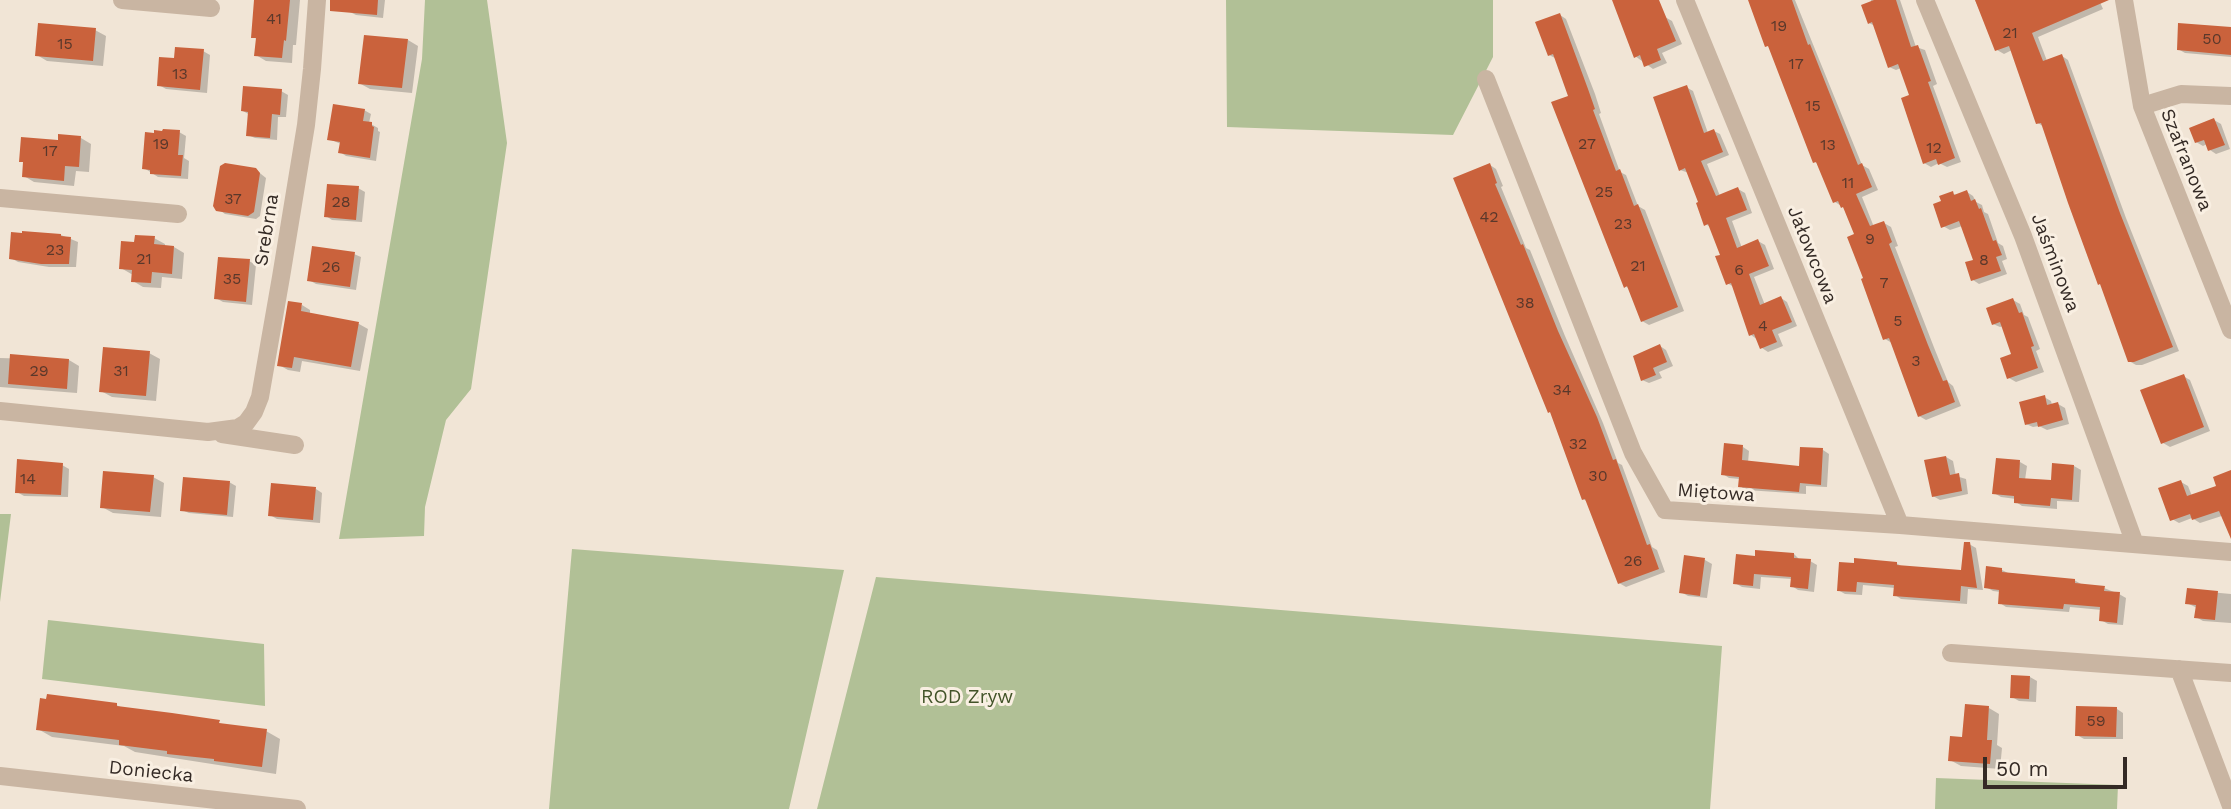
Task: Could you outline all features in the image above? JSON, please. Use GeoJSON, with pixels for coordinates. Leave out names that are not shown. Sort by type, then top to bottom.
{"type":"FeatureCollection","features":[{"type":"Feature","properties":{"kind":"street"},"geometry":{"type":"LineString","coordinates":[[122,0],[211,8]]}},
{"type":"Feature","properties":{"kind":"street","name":"Srebrna"},"geometry":{"type":"LineString","coordinates":[[208,432],[238,428],[246,423],[260,397],[306,125],[317,0]]}},
{"type":"Feature","properties":{"kind":"street","name":"Jałowcowa"},"geometry":{"type":"LineString","coordinates":[[1685,0],[1900,525]]}},
{"type":"Feature","properties":{"kind":"street","name":"Jaśminowa"},"geometry":{"type":"LineString","coordinates":[[1925,0],[2023,236],[2135,544]]}},
{"type":"Feature","properties":{"kind":"street","name":"Szafranowa"},"geometry":{"type":"LineString","coordinates":[[2124,0],[2141,106],[2231,330]]}},
{"type":"Feature","properties":{"kind":"street","name":"Miętowa"},"geometry":{"type":"LineString","coordinates":[[1486,79],[1633,453],[1665,510],[1900,525],[2231,552]]}},
{"type":"Feature","properties":{"kind":"street"},"geometry":{"type":"LineString","coordinates":[[2141,106],[2181,93],[2231,96]]}},
{"type":"Feature","properties":{"kind":"street"},"geometry":{"type":"LineString","coordinates":[[0,198],[178,214]]}},
{"type":"Feature","properties":{"kind":"street","name":"Srebrna"},"geometry":{"type":"LineString","coordinates":[[0,411],[208,432],[295,445]]}},
{"type":"Feature","properties":{"kind":"street"},"geometry":{"type":"LineString","coordinates":[[1951,653],[2231,673]]}},
{"type":"Feature","properties":{"kind":"street"},"geometry":{"type":"LineString","coordinates":[[2179,669],[2231,806]]}},
{"type":"Feature","properties":{"kind":"street","name":"Doniecka"},"geometry":{"type":"LineString","coordinates":[[0,776],[297,809]]}},
{"type":"Feature","properties":{"kind":"green space"},"geometry":{"type":"Polygon","coordinates":[[[425,0],[487,0],[507,143],[471,389],[446,420],[425,507],[424,536],[339,539],[422,59],[425,0]]]}},
{"type":"Feature","properties":{"kind":"green space"},"geometry":{"type":"Polygon","coordinates":[[[1226,0],[1493,0],[1493,57],[1453,135],[1227,127],[1226,0]]]}},
{"type":"Feature","properties":{"kind":"green space"},"geometry":{"type":"Polygon","coordinates":[[[0,514],[11,514],[0,602],[0,514]]]}},
{"type":"Feature","properties":{"kind":"green space"},"geometry":{"type":"Polygon","coordinates":[[[572,549],[844,570],[789,809],[549,809],[572,549]]]}},
{"type":"Feature","properties":{"kind":"green space","name":"ROD Zryw"},"geometry":{"type":"Polygon","coordinates":[[[876,577],[1722,646],[1710,809],[817,809],[876,577]]]}},
{"type":"Feature","properties":{"kind":"green space"},"geometry":{"type":"Polygon","coordinates":[[[48,620],[264,644],[265,706],[42,679],[48,620]]]}},
{"type":"Feature","properties":{"kind":"green space"},"geometry":{"type":"Polygon","coordinates":[[[1936,778],[2118,785],[2117,809],[1935,809],[1936,778]]]}},
{"type":"Feature","properties":{"kind":"building"},"geometry":{"type":"Polygon","coordinates":[[[254,0],[290,0],[282,58],[254,56],[256,38],[251,38],[254,0]]]}},
{"type":"Feature","properties":{"kind":"building"},"geometry":{"type":"Polygon","coordinates":[[[330,0],[378,0],[377,15],[330,11],[330,0]]]}},
{"type":"Feature","properties":{"kind":"building"},"geometry":{"type":"Polygon","coordinates":[[[1612,0],[1659,0],[1676,41],[1657,49],[1661,60],[1644,67],[1640,55],[1634,58],[1612,0]]]}},
{"type":"Feature","properties":{"kind":"building"},"geometry":{"type":"Polygon","coordinates":[[[1748,0],[1792,0],[1858,165],[1862,163],[1872,187],[1856,194],[1870,226],[1884,221],[1892,242],[1889,244],[1928,345],[1943,381],[1947,380],[1955,402],[1918,417],[1889,338],[1883,340],[1861,279],[1863,278],[1847,237],[1854,234],[1843,207],[1841,208],[1838,201],[1833,203],[1816,162],[1813,163],[1748,0]]]}},
{"type":"Feature","properties":{"kind":"building"},"geometry":{"type":"Polygon","coordinates":[[[1874,0],[1896,0],[1911,47],[1918,45],[1955,158],[1938,165],[1936,159],[1923,164],[1901,98],[1909,95],[1898,64],[1888,68],[1872,22],[1868,24],[1861,5],[1874,0]]]}},
{"type":"Feature","properties":{"kind":"building"},"geometry":{"type":"Polygon","coordinates":[[[1975,0],[2109,0],[2032,33],[2043,61],[2062,54],[2173,347],[2128,362],[2041,123],[2036,124],[2009,46],[1995,51],[1975,0]]]}},
{"type":"Feature","properties":{"kind":"building"},"geometry":{"type":"Polygon","coordinates":[[[1560,13],[1616,171],[1620,169],[1634,206],[1638,204],[1678,307],[1641,322],[1627,286],[1624,288],[1551,102],[1568,96],[1553,54],[1548,56],[1535,22],[1560,13]]]}},
{"type":"Feature","properties":{"kind":"building"},"geometry":{"type":"Polygon","coordinates":[[[38,23],[96,28],[93,61],[35,56],[38,23]]]}},
{"type":"Feature","properties":{"kind":"building"},"geometry":{"type":"Polygon","coordinates":[[[2178,23],[2231,27],[2231,55],[2177,50],[2178,23]]]}},
{"type":"Feature","properties":{"kind":"building"},"geometry":{"type":"Polygon","coordinates":[[[364,35],[408,39],[402,88],[358,84],[364,35]]]}},
{"type":"Feature","properties":{"kind":"building"},"geometry":{"type":"Polygon","coordinates":[[[175,47],[204,49],[200,90],[157,86],[159,57],[174,58],[175,47]]]}},
{"type":"Feature","properties":{"kind":"building"},"geometry":{"type":"Polygon","coordinates":[[[1687,85],[1704,133],[1714,129],[1723,152],[1701,161],[1716,196],[1738,187],[1747,210],[1726,218],[1737,248],[1758,239],[1769,266],[1749,274],[1760,305],[1781,296],[1792,322],[1772,330],[1777,342],[1760,349],[1754,334],[1749,336],[1731,283],[1726,285],[1715,256],[1720,255],[1708,224],[1704,226],[1685,168],[1679,171],[1653,97],[1687,85]]]}},
{"type":"Feature","properties":{"kind":"building"},"geometry":{"type":"Polygon","coordinates":[[[243,86],[282,89],[280,115],[272,114],[270,138],[246,136],[248,112],[241,111],[243,86]]]}},
{"type":"Feature","properties":{"kind":"building"},"geometry":{"type":"Polygon","coordinates":[[[333,104],[365,109],[363,121],[372,122],[374,127],[370,158],[338,153],[340,142],[327,140],[333,104]]]}},
{"type":"Feature","properties":{"kind":"building"},"geometry":{"type":"Polygon","coordinates":[[[2214,118],[2225,145],[2208,151],[2204,140],[2195,143],[2189,128],[2214,118]]]}},
{"type":"Feature","properties":{"kind":"building"},"geometry":{"type":"Polygon","coordinates":[[[154,130],[180,130],[178,155],[183,155],[181,176],[150,174],[150,170],[142,169],[145,132],[154,133],[154,130]]]}},
{"type":"Feature","properties":{"kind":"building"},"geometry":{"type":"Polygon","coordinates":[[[58,134],[81,136],[79,167],[65,166],[64,181],[22,177],[23,162],[19,162],[21,137],[58,140],[58,134]]]}},
{"type":"Feature","properties":{"kind":"building"},"geometry":{"type":"Polygon","coordinates":[[[225,163],[256,168],[260,173],[254,212],[248,216],[216,211],[213,206],[220,166],[225,163]]]}},
{"type":"Feature","properties":{"kind":"building"},"geometry":{"type":"Polygon","coordinates":[[[1490,163],[1497,183],[1495,184],[1597,417],[1613,460],[1616,459],[1647,545],[1650,544],[1659,569],[1618,584],[1453,178],[1490,163]]]}},
{"type":"Feature","properties":{"kind":"building"},"geometry":{"type":"Polygon","coordinates":[[[327,184],[359,186],[356,220],[324,217],[327,184]]]}},
{"type":"Feature","properties":{"kind":"building"},"geometry":{"type":"Polygon","coordinates":[[[1967,190],[1971,201],[1975,199],[1979,209],[1981,208],[1993,241],[1996,240],[2002,255],[1996,257],[2001,271],[1971,281],[1965,262],[1973,260],[1959,221],[1941,228],[1933,204],[1941,201],[1939,196],[1953,191],[1954,195],[1967,190]]]}},
{"type":"Feature","properties":{"kind":"building"},"geometry":{"type":"Polygon","coordinates":[[[11,232],[71,237],[69,264],[41,264],[9,259],[11,232]]]}},
{"type":"Feature","properties":{"kind":"building"},"geometry":{"type":"Polygon","coordinates":[[[135,235],[155,236],[154,244],[174,246],[172,274],[152,272],[151,283],[131,282],[132,270],[119,269],[121,241],[134,242],[135,235]]]}},
{"type":"Feature","properties":{"kind":"building"},"geometry":{"type":"Polygon","coordinates":[[[312,246],[355,252],[350,287],[307,281],[312,246]]]}},
{"type":"Feature","properties":{"kind":"building"},"geometry":{"type":"Polygon","coordinates":[[[218,257],[250,259],[246,302],[214,299],[218,257]]]}},
{"type":"Feature","properties":{"kind":"building"},"geometry":{"type":"Polygon","coordinates":[[[2013,298],[2019,313],[2022,312],[2034,346],[2031,347],[2038,368],[2007,379],[2000,358],[2011,354],[2000,322],[1992,325],[1986,308],[2013,298]]]}},
{"type":"Feature","properties":{"kind":"building"},"geometry":{"type":"Polygon","coordinates":[[[288,301],[302,303],[301,311],[359,322],[351,367],[294,357],[292,368],[277,366],[288,301]]]}},
{"type":"Feature","properties":{"kind":"building"},"geometry":{"type":"Polygon","coordinates":[[[1660,344],[1667,362],[1653,368],[1656,375],[1641,381],[1633,356],[1660,344]]]}},
{"type":"Feature","properties":{"kind":"building"},"geometry":{"type":"Polygon","coordinates":[[[103,347],[150,351],[146,396],[99,392],[103,347]]]}},
{"type":"Feature","properties":{"kind":"building"},"geometry":{"type":"Polygon","coordinates":[[[10,354],[69,359],[67,389],[8,384],[10,354]]]}},
{"type":"Feature","properties":{"kind":"building"},"geometry":{"type":"Polygon","coordinates":[[[2184,374],[2204,427],[2161,444],[2140,390],[2184,374]]]}},
{"type":"Feature","properties":{"kind":"building"},"geometry":{"type":"Polygon","coordinates":[[[2045,395],[2047,405],[2058,402],[2063,420],[2038,427],[2037,422],[2025,425],[2019,402],[2045,395]]]}},
{"type":"Feature","properties":{"kind":"building"},"geometry":{"type":"Polygon","coordinates":[[[1724,443],[1743,445],[1742,460],[1799,466],[1800,447],[1823,448],[1821,485],[1800,483],[1799,492],[1738,487],[1739,477],[1721,475],[1724,443]]]}},
{"type":"Feature","properties":{"kind":"building"},"geometry":{"type":"Polygon","coordinates":[[[1946,456],[1950,475],[1959,473],[1962,491],[1932,497],[1924,460],[1946,456]]]}},
{"type":"Feature","properties":{"kind":"building"},"geometry":{"type":"Polygon","coordinates":[[[1996,458],[2020,460],[2019,478],[2051,480],[2052,463],[2074,465],[2072,500],[2051,498],[2050,506],[2014,503],[2014,496],[1992,494],[1996,458]]]}},
{"type":"Feature","properties":{"kind":"building"},"geometry":{"type":"Polygon","coordinates":[[[17,459],[63,463],[61,495],[15,493],[17,459]]]}},
{"type":"Feature","properties":{"kind":"building"},"geometry":{"type":"Polygon","coordinates":[[[2231,470],[2231,539],[2219,511],[2192,520],[2190,514],[2170,521],[2158,488],[2181,480],[2187,496],[2216,486],[2213,477],[2231,470]]]}},
{"type":"Feature","properties":{"kind":"building"},"geometry":{"type":"Polygon","coordinates":[[[103,471],[154,475],[150,512],[100,508],[103,471]]]}},
{"type":"Feature","properties":{"kind":"building"},"geometry":{"type":"Polygon","coordinates":[[[183,477],[230,481],[227,515],[180,511],[183,477]]]}},
{"type":"Feature","properties":{"kind":"building"},"geometry":{"type":"Polygon","coordinates":[[[271,483],[316,487],[313,520],[268,516],[271,483]]]}},
{"type":"Feature","properties":{"kind":"building"},"geometry":{"type":"Polygon","coordinates":[[[1964,542],[1970,542],[1977,588],[1961,586],[1960,601],[1893,596],[1894,585],[1857,582],[1856,592],[1837,591],[1839,562],[1854,563],[1854,558],[1897,562],[1897,565],[1961,570],[1964,542]]]}},
{"type":"Feature","properties":{"kind":"building"},"geometry":{"type":"Polygon","coordinates":[[[1755,550],[1794,553],[1794,558],[1811,559],[1808,589],[1790,587],[1791,577],[1754,574],[1753,586],[1733,584],[1736,554],[1755,556],[1755,550]]]}},
{"type":"Feature","properties":{"kind":"building"},"geometry":{"type":"Polygon","coordinates":[[[1684,555],[1705,558],[1700,596],[1679,593],[1684,555]]]}},
{"type":"Feature","properties":{"kind":"building"},"geometry":{"type":"Polygon","coordinates":[[[1986,566],[2002,568],[2002,572],[2075,579],[2075,583],[2105,586],[2104,591],[2120,592],[2117,623],[2099,621],[2100,607],[2064,604],[2063,609],[1998,604],[1999,590],[1984,588],[1986,566]]]}},
{"type":"Feature","properties":{"kind":"building"},"geometry":{"type":"Polygon","coordinates":[[[2187,588],[2218,591],[2215,620],[2194,618],[2196,605],[2185,604],[2187,588]]]}},
{"type":"Feature","properties":{"kind":"building"},"geometry":{"type":"Polygon","coordinates":[[[2011,675],[2030,676],[2029,699],[2010,698],[2011,675]]]}},
{"type":"Feature","properties":{"kind":"building"},"geometry":{"type":"Polygon","coordinates":[[[47,694],[117,703],[117,706],[267,729],[262,767],[119,745],[119,740],[36,730],[40,698],[46,699],[47,694]]]}},
{"type":"Feature","properties":{"kind":"building"},"geometry":{"type":"Polygon","coordinates":[[[1965,704],[1989,706],[1987,740],[1992,740],[1990,764],[1948,761],[1950,736],[1962,737],[1965,704]]]}},
{"type":"Feature","properties":{"kind":"building"},"geometry":{"type":"Polygon","coordinates":[[[2076,706],[2117,707],[2116,737],[2075,736],[2076,706]]]}}]}
